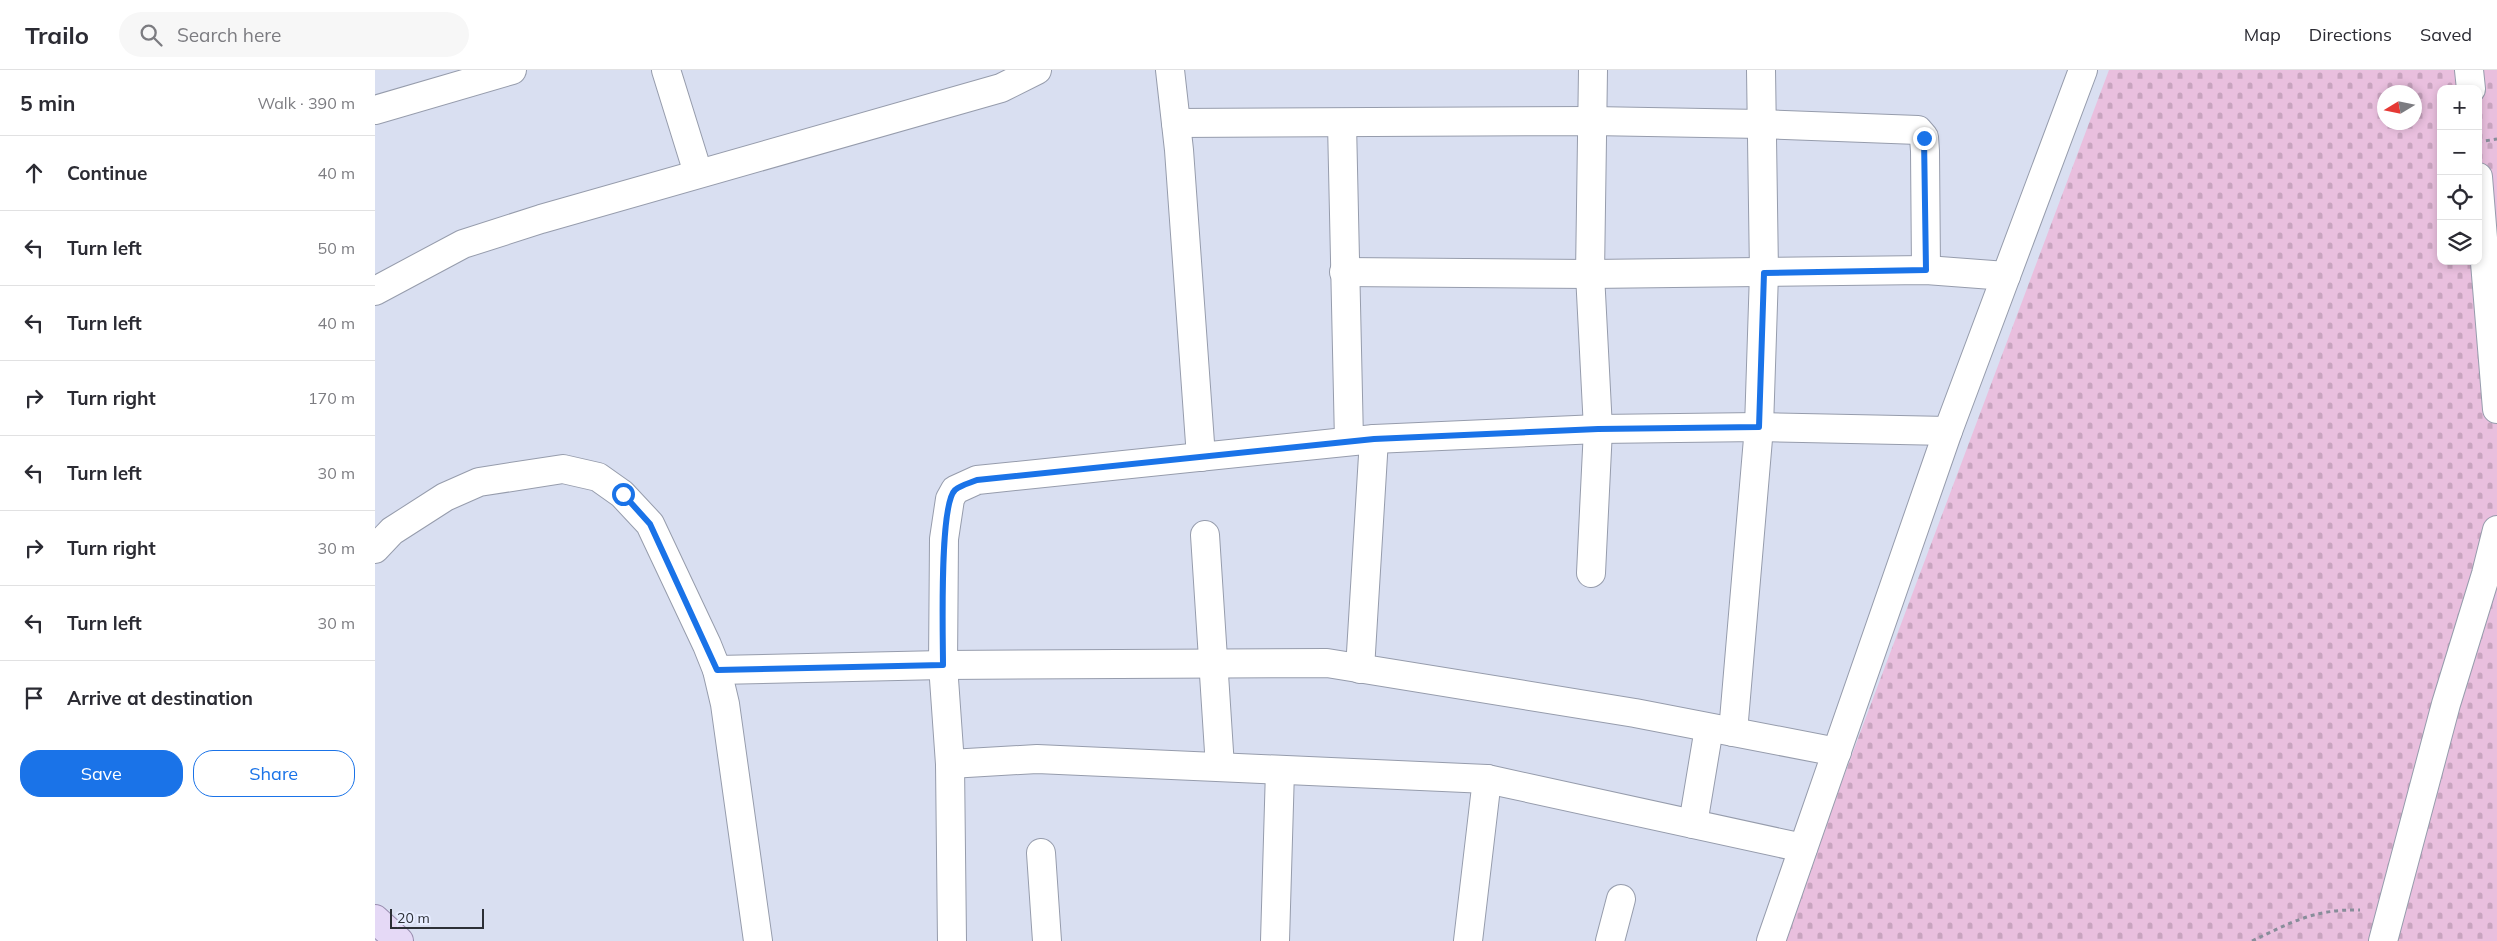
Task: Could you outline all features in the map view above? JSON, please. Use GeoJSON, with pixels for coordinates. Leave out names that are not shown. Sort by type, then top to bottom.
{"type":"FeatureCollection","features":[{"type":"Feature","properties":{"kind":"main road"},"geometry":{"type":"LineString","coordinates":[[375,919],[399,941]]}},
{"type":"Feature","properties":{"kind":"street"},"geometry":{"type":"LineString","coordinates":[[375,110],[512,70]]}},
{"type":"Feature","properties":{"kind":"street"},"geometry":{"type":"LineString","coordinates":[[666,70],[697,173]]}},
{"type":"Feature","properties":{"kind":"street"},"geometry":{"type":"LineString","coordinates":[[375,291],[463,244],[697,173],[1001,88],[1037,70]]}},
{"type":"Feature","properties":{"kind":"street"},"geometry":{"type":"LineString","coordinates":[[1170,70],[1176,123],[1201,457]]}},
{"type":"Feature","properties":{"kind":"street"},"geometry":{"type":"LineString","coordinates":[[1591,573],[1598,429],[1590,274],[1593,70]]}},
{"type":"Feature","properties":{"kind":"street"},"geometry":{"type":"LineString","coordinates":[[1693,824],[1721,730],[1759,427],[1764,273],[1761,70]]}},
{"type":"Feature","properties":{"kind":"street"},"geometry":{"type":"LineString","coordinates":[[1771,941],[1948,431],[2083,70]]}},
{"type":"Feature","properties":{"kind":"street"},"geometry":{"type":"LineString","coordinates":[[2469,70],[2471,85]]}},
{"type":"Feature","properties":{"kind":"street"},"geometry":{"type":"LineString","coordinates":[[1176,123],[1592,121],[1761,124],[1918,130],[1924,138],[1925,151],[1926,270]]}},
{"type":"Feature","properties":{"kind":"street"},"geometry":{"type":"LineString","coordinates":[[1342,123],[1344,272],[1362,440],[1360,669]]}},
{"type":"Feature","properties":{"kind":"street"},"geometry":{"type":"LineString","coordinates":[[2482,220],[2497,409]]}},
{"type":"Feature","properties":{"kind":"street"},"geometry":{"type":"LineString","coordinates":[[1344,272],[1590,274],[1926,270],[2006,276]]}},
{"type":"Feature","properties":{"kind":"street"},"geometry":{"type":"LineString","coordinates":[[952,941],[950,764],[943,665],[944,539],[950,499],[955,490],[977,480],[1362,440],[1598,429],[1759,427],[1948,431]]}},
{"type":"Feature","properties":{"kind":"street"},"geometry":{"type":"LineString","coordinates":[[375,549],[392,531],[437,502],[479,482],[563,469],[598,477],[623,494],[650,524],[717,670],[725,704],[758,941]]}},
{"type":"Feature","properties":{"kind":"street"},"geometry":{"type":"LineString","coordinates":[[2383,941],[2446,704],[2486,574],[2497,530]]}},
{"type":"Feature","properties":{"kind":"street"},"geometry":{"type":"LineString","coordinates":[[1205,535],[1215,664],[1220,767]]}},
{"type":"Feature","properties":{"kind":"street"},"geometry":{"type":"LineString","coordinates":[[717,670],[943,665],[1327,663],[1635,713],[1837,752]]}},
{"type":"Feature","properties":{"kind":"street"},"geometry":{"type":"LineString","coordinates":[[950,764],[1037,758],[1487,779],[1803,848]]}},
{"type":"Feature","properties":{"kind":"street"},"geometry":{"type":"LineString","coordinates":[[1275,941],[1280,770]]}},
{"type":"Feature","properties":{"kind":"street"},"geometry":{"type":"LineString","coordinates":[[1468,941],[1487,779]]}},
{"type":"Feature","properties":{"kind":"street"},"geometry":{"type":"LineString","coordinates":[[1041,853],[1047,941]]}},
{"type":"Feature","properties":{"kind":"street"},"geometry":{"type":"LineString","coordinates":[[1610,941],[1621,899]]}},
{"type":"Feature","properties":{"kind":"path"},"geometry":{"type":"LineString","coordinates":[[2482,141],[2497,139]]}},
{"type":"Feature","properties":{"kind":"path"},"geometry":{"type":"LineString","coordinates":[[2252,941],[2306,916],[2340,910],[2390,910]]}},
{"type":"Feature","properties":{"kind":"green space"},"geometry":{"type":"Polygon","coordinates":[[[2109,70],[2497,70],[2497,941],[1782,941],[2109,70]]]}},
{"type":"Feature","properties":{"kind":"route"},"geometry":{"type":"LineString","coordinates":[[623,494],[650,524],[717,670],[943,665],[944,539],[950,499],[955,490],[977,480],[1374,439],[1598,429],[1759,427],[1764,273],[1926,270],[1924,138]]}}]}
